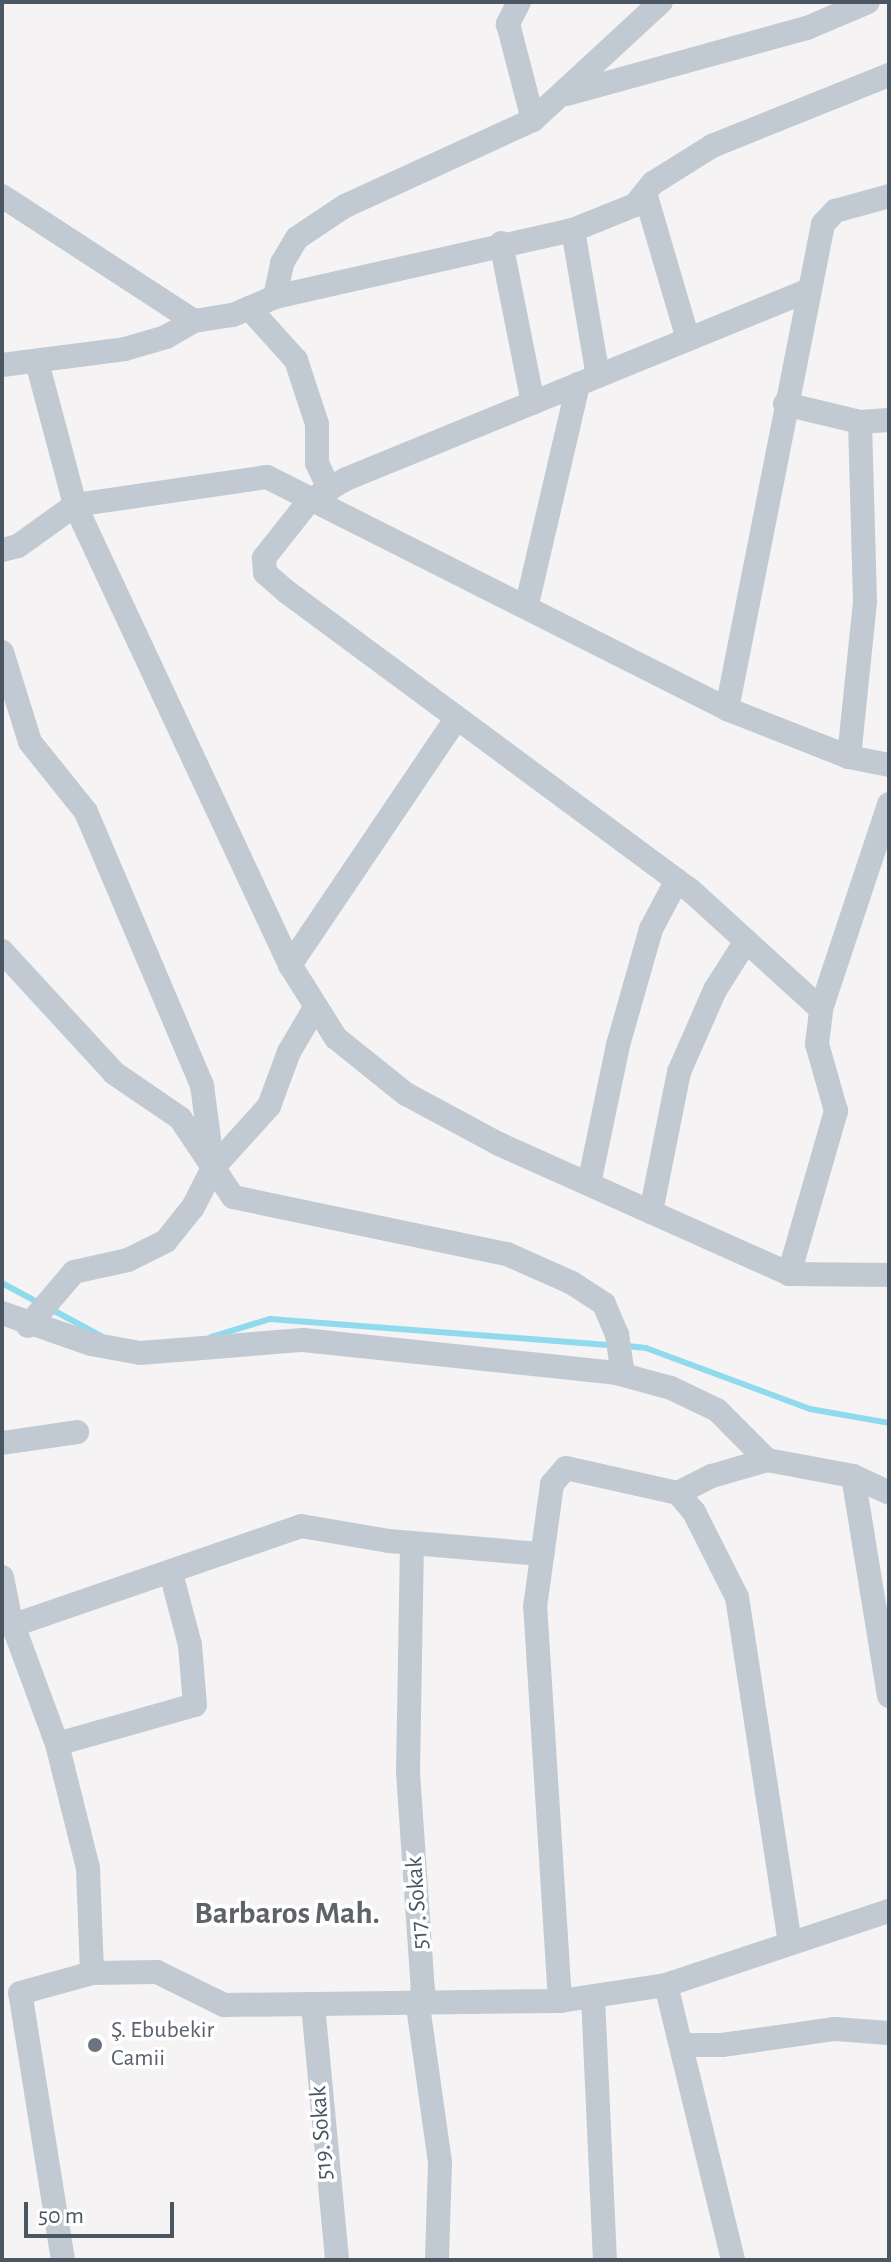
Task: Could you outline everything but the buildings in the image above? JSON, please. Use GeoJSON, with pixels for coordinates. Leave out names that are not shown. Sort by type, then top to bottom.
{"type":"FeatureCollection","features":[{"type":"Feature","properties":{"kind":"street"},"geometry":{"type":"LineString","coordinates":[[519,2],[508,24],[533,120]]}},
{"type":"Feature","properties":{"kind":"street"},"geometry":{"type":"LineString","coordinates":[[275,297],[282,263],[297,238],[345,206],[533,120],[661,2]]}},
{"type":"Feature","properties":{"kind":"street"},"geometry":{"type":"LineString","coordinates":[[561,96],[718,56],[807,28],[868,2]]}},
{"type":"Feature","properties":{"kind":"street"},"geometry":{"type":"LineString","coordinates":[[2,365],[125,349],[166,337],[194,321],[249,308],[275,297],[501,243],[573,230],[635,205],[645,193],[712,146],[889,75]]}},
{"type":"Feature","properties":{"kind":"street"},"geometry":{"type":"LineString","coordinates":[[645,193],[688,339]]}},
{"type":"Feature","properties":{"kind":"street"},"geometry":{"type":"LineString","coordinates":[[2,196],[194,321]]}},
{"type":"Feature","properties":{"kind":"street"},"geometry":{"type":"LineString","coordinates":[[727,709],[823,224],[835,211],[889,196]]}},
{"type":"Feature","properties":{"kind":"street"},"geometry":{"type":"LineString","coordinates":[[527,604],[588,380],[573,230]]}},
{"type":"Feature","properties":{"kind":"street"},"geometry":{"type":"LineString","coordinates":[[501,243],[533,403]]}},
{"type":"Feature","properties":{"kind":"street"},"geometry":{"type":"LineString","coordinates":[[809,290],[319,495],[264,558],[265,573],[455,720],[677,880],[821,1009]]}},
{"type":"Feature","properties":{"kind":"street"},"geometry":{"type":"LineString","coordinates":[[249,308],[296,360],[317,424],[319,495]]}},
{"type":"Feature","properties":{"kind":"street"},"geometry":{"type":"LineString","coordinates":[[37,362],[75,505],[290,965],[336,1038],[406,1094],[499,1144],[789,1274],[889,1275]]}},
{"type":"Feature","properties":{"kind":"street"},"geometry":{"type":"LineString","coordinates":[[785,404],[860,422],[889,420]]}},
{"type":"Feature","properties":{"kind":"street"},"geometry":{"type":"LineString","coordinates":[[849,757],[865,601],[860,422]]}},
{"type":"Feature","properties":{"kind":"street"},"geometry":{"type":"LineString","coordinates":[[2,550],[18,546],[75,505],[267,477],[319,495],[727,709],[849,757],[889,765]]}},
{"type":"Feature","properties":{"kind":"street"},"geometry":{"type":"LineString","coordinates":[[2,652],[30,742],[86,812],[196,1071],[212,1134],[213,1168]]}},
{"type":"Feature","properties":{"kind":"street"},"geometry":{"type":"LineString","coordinates":[[290,965],[455,720]]}},
{"type":"Feature","properties":{"kind":"street"},"geometry":{"type":"LineString","coordinates":[[789,1274],[836,1111],[817,1044],[821,1009],[878,871],[889,804]]}},
{"type":"Feature","properties":{"kind":"street"},"geometry":{"type":"LineString","coordinates":[[589,1184],[651,929],[677,880]]}},
{"type":"Feature","properties":{"kind":"street"},"geometry":{"type":"LineString","coordinates":[[651,1212],[679,1072],[715,990],[746,941]]}},
{"type":"Feature","properties":{"kind":"street"},"geometry":{"type":"LineString","coordinates":[[2,951],[114,1073],[180,1118],[233,1197],[507,1254],[604,1304],[617,1334],[623,1375]]}},
{"type":"Feature","properties":{"kind":"street"},"geometry":{"type":"LineString","coordinates":[[32,1321],[56,1288],[74,1272],[128,1260],[166,1241],[193,1207],[213,1168],[269,1106],[289,1052],[316,1006]]}},
{"type":"Feature","properties":{"kind":"street"},"geometry":{"type":"LineString","coordinates":[[2,1313],[140,1353],[303,1340],[558,1363],[623,1375],[671,1388],[717,1410],[767,1460]]}},
{"type":"Feature","properties":{"kind":"street"},"geometry":{"type":"LineString","coordinates":[[2,1443],[77,1432]]}},
{"type":"Feature","properties":{"kind":"street"},"geometry":{"type":"LineString","coordinates":[[678,1493],[712,1476],[767,1460],[853,1476],[889,1493]]}},
{"type":"Feature","properties":{"kind":"street"},"geometry":{"type":"LineString","coordinates":[[560,2001],[535,1607],[552,1484],[566,1468],[678,1493],[694,1512],[737,1597],[790,1943]]}},
{"type":"Feature","properties":{"kind":"street"},"geometry":{"type":"LineString","coordinates":[[853,1476],[889,1696]]}},
{"type":"Feature","properties":{"kind":"street"},"geometry":{"type":"LineString","coordinates":[[9,1620],[171,1573],[301,1526],[412,1543],[542,1554]]}},
{"type":"Feature","properties":{"kind":"street","name":"517. Sokak"},"geometry":{"type":"LineString","coordinates":[[412,1543],[408,1772],[423,1990],[418,2006],[440,2163],[437,2260]]}},
{"type":"Feature","properties":{"kind":"street"},"geometry":{"type":"LineString","coordinates":[[57,1744],[195,1705],[190,1645],[171,1573]]}},
{"type":"Feature","properties":{"kind":"street"},"geometry":{"type":"LineString","coordinates":[[2,1577],[9,1620],[57,1744],[88,1868],[92,1973]]}},
{"type":"Feature","properties":{"kind":"street"},"geometry":{"type":"LineString","coordinates":[[63,2260],[11,1995],[92,1973],[157,1972],[224,2005],[418,2006],[560,2001],[666,1985],[889,1911]]}},
{"type":"Feature","properties":{"kind":"street"},"geometry":{"type":"LineString","coordinates":[[666,1985],[733,2260]]}},
{"type":"Feature","properties":{"kind":"street"},"geometry":{"type":"LineString","coordinates":[[593,1997],[605,2260]]}},
{"type":"Feature","properties":{"kind":"street","name":"519. Sokak"},"geometry":{"type":"LineString","coordinates":[[313,2005],[337,2260]]}},
{"type":"Feature","properties":{"kind":"street"},"geometry":{"type":"LineString","coordinates":[[682,2045],[722,2045],[835,2029],[889,2033]]}},
{"type":"Feature","properties":{"kind":"waterway"},"geometry":{"type":"LineString","coordinates":[[2,1283],[41,1304]]}},
{"type":"Feature","properties":{"kind":"waterway"},"geometry":{"type":"LineString","coordinates":[[51,1309],[101,1336]]}},
{"type":"Feature","properties":{"kind":"waterway"},"geometry":{"type":"LineString","coordinates":[[211,1337],[270,1319],[611,1345]]}},
{"type":"Feature","properties":{"kind":"waterway"},"geometry":{"type":"LineString","coordinates":[[627,1346],[646,1348],[810,1409],[889,1423]]}},
{"type":"Feature","properties":{"kind":"place","name":"Ş. Ebubekir Camii"},"geometry":{"type":"Point","coordinates":[95,2045]}},
{"type":"Feature","properties":{"kind":"district","name":"Barbaros Mah."},"geometry":{"type":"Point","coordinates":[287,1913]}}]}
